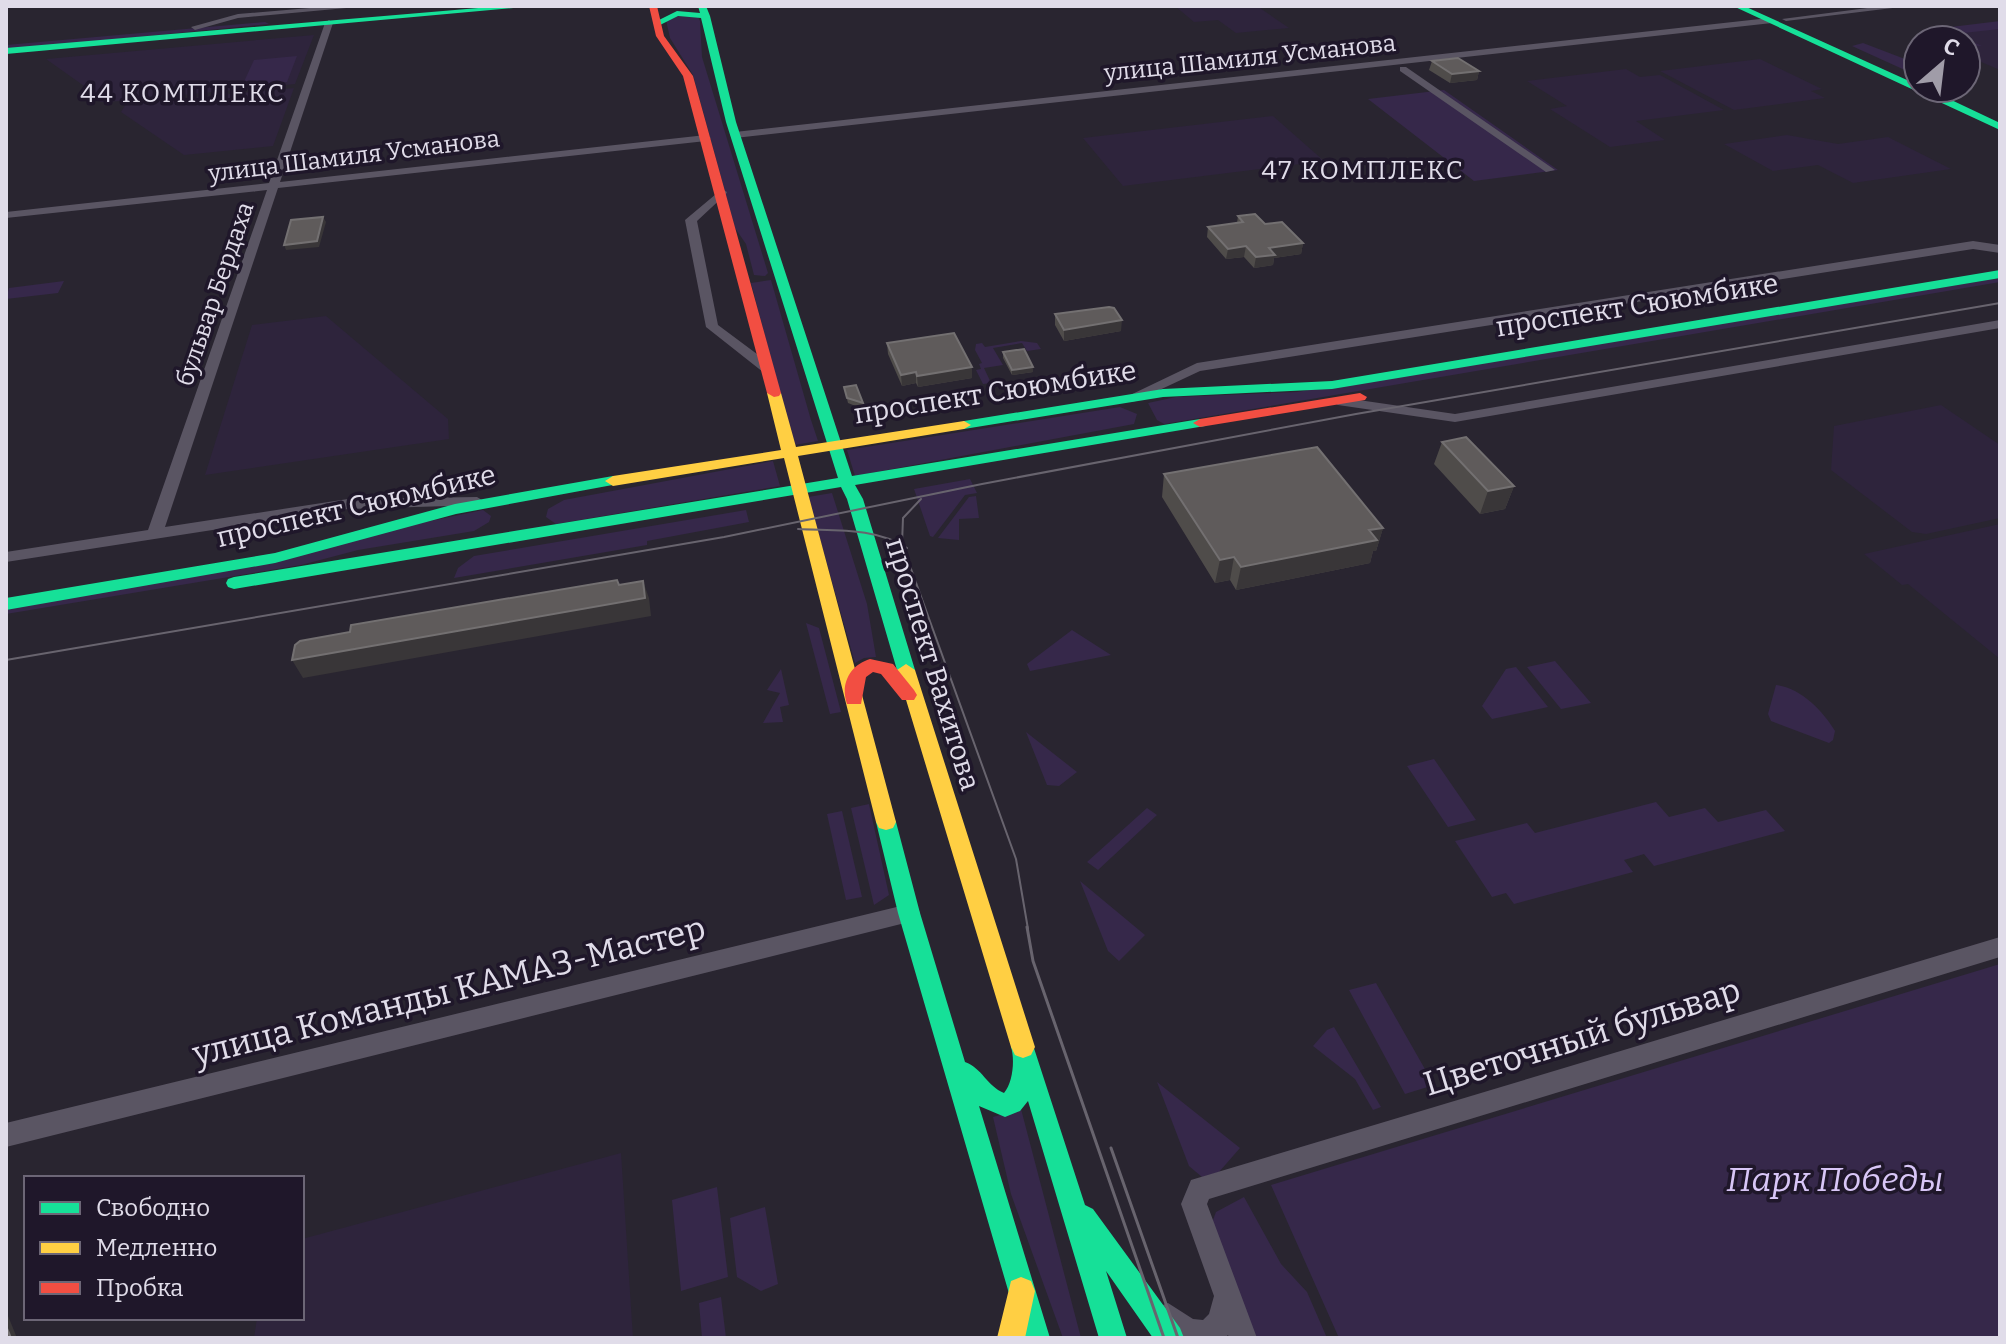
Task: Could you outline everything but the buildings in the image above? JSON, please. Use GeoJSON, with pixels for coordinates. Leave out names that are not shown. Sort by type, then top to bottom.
{"type":"FeatureCollection","features":[{"type":"Feature","properties":{"kind":"main road"},"geometry":{"type":"LineString","coordinates":[[328,21],[433,6]]}},
{"type":"Feature","properties":{"kind":"main road"},"geometry":{"type":"LineString","coordinates":[[6,43],[195,27],[531,6]]}},
{"type":"Feature","properties":{"kind":"main road"},"geometry":{"type":"LineString","coordinates":[[1737,6],[1771,15],[1902,71]]}},
{"type":"Feature","properties":{"kind":"main road"},"geometry":{"type":"LineString","coordinates":[[704,11],[655,14],[665,45],[688,76],[722,192],[909,913],[1036,1338]]}},
{"type":"Feature","properties":{"kind":"main road","name":"проспект Вахитова"},"geometry":{"type":"LineString","coordinates":[[704,11],[712,57],[735,135],[851,492],[1113,1338]]}},
{"type":"Feature","properties":{"kind":"main road"},"geometry":{"type":"LineString","coordinates":[[1771,15],[1902,80]]}},
{"type":"Feature","properties":{"kind":"main road"},"geometry":{"type":"LineString","coordinates":[[6,51],[262,25]]}},
{"type":"Feature","properties":{"kind":"main road"},"geometry":{"type":"LineString","coordinates":[[1952,104],[2000,127]]}},
{"type":"Feature","properties":{"kind":"main road"},"geometry":{"type":"LineString","coordinates":[[1977,104],[2000,114]]}},
{"type":"Feature","properties":{"kind":"main road"},"geometry":{"type":"LineString","coordinates":[[743,275],[765,280],[774,277],[780,269]]}},
{"type":"Feature","properties":{"kind":"main road","name":"проспект Сююмбике"},"geometry":{"type":"LineString","coordinates":[[6,604],[275,558],[483,503],[573,488],[1163,393],[1332,385],[2000,274]]}},
{"type":"Feature","properties":{"kind":"main road","name":"проспект Сююмбике"},"geometry":{"type":"LineString","coordinates":[[851,492],[900,475],[2000,288]]}},
{"type":"Feature","properties":{"kind":"main road"},"geometry":{"type":"LineString","coordinates":[[1127,398],[1152,415],[1150,424],[1139,434]]}},
{"type":"Feature","properties":{"kind":"main road"},"geometry":{"type":"LineString","coordinates":[[827,418],[852,431],[885,438]]}},
{"type":"Feature","properties":{"kind":"main road"},"geometry":{"type":"LineString","coordinates":[[741,461],[783,425]]}},
{"type":"Feature","properties":{"kind":"main road"},"geometry":{"type":"LineString","coordinates":[[573,488],[549,499],[537,513],[545,527],[575,529]]}},
{"type":"Feature","properties":{"kind":"main road"},"geometry":{"type":"LineString","coordinates":[[802,501],[851,492]]}},
{"type":"Feature","properties":{"kind":"main road","name":"проспект Сююмбике"},"geometry":{"type":"LineString","coordinates":[[6,621],[750,500],[802,501]]}},
{"type":"Feature","properties":{"kind":"main road"},"geometry":{"type":"LineString","coordinates":[[464,546],[489,532],[503,517],[503,511],[498,506],[483,503]]}},
{"type":"Feature","properties":{"kind":"main road"},"geometry":{"type":"LineString","coordinates":[[854,708],[857,674],[870,665],[887,669],[913,700]]}},
{"type":"Feature","properties":{"kind":"main road"},"geometry":{"type":"LineString","coordinates":[[950,1049],[977,1093],[991,1104],[1006,1105],[1018,1097],[1025,1083],[1021,1037]]}},
{"type":"Feature","properties":{"kind":"main road"},"geometry":{"type":"LineString","coordinates":[[1071,1200],[1170,1338]]}},
{"type":"Feature","properties":{"kind":"main road"},"geometry":{"type":"LineString","coordinates":[[1011,1338],[1022,1288]]}},
{"type":"Feature","properties":{"kind":"street"},"geometry":{"type":"LineString","coordinates":[[195,27],[238,16],[364,6]]}},
{"type":"Feature","properties":{"kind":"street","name":"улица Шамиля Усманова"},"geometry":{"type":"LineString","coordinates":[[735,135],[1771,15],[1905,6]]}},
{"type":"Feature","properties":{"kind":"street","name":"бульвар Бердаха"},"geometry":{"type":"LineString","coordinates":[[155,533],[276,184],[328,21]]}},
{"type":"Feature","properties":{"kind":"street"},"geometry":{"type":"LineString","coordinates":[[1403,69],[1550,170]]}},
{"type":"Feature","properties":{"kind":"street","name":"улица Шамиля Усманова"},"geometry":{"type":"LineString","coordinates":[[6,215],[706,138]]}},
{"type":"Feature","properties":{"kind":"street"},"geometry":{"type":"LineString","coordinates":[[722,192],[691,220],[712,327],[768,369]]}},
{"type":"Feature","properties":{"kind":"street"},"geometry":{"type":"LineString","coordinates":[[1127,398],[1197,367],[1973,245],[2000,249]]}},
{"type":"Feature","properties":{"kind":"street"},"geometry":{"type":"LineString","coordinates":[[1338,401],[1455,418],[2000,324]]}},
{"type":"Feature","properties":{"kind":"street"},"geometry":{"type":"LineString","coordinates":[[6,557],[348,504],[483,503]]}},
{"type":"Feature","properties":{"kind":"street","name":"улица Команды КАМАЗ-Мастер"},"geometry":{"type":"LineString","coordinates":[[6,1135],[909,913]]}},
{"type":"Feature","properties":{"kind":"street","name":"Цветочный бульвар"},"geometry":{"type":"LineString","coordinates":[[1227,1297],[1194,1204],[1200,1189],[1213,1183],[1527,1092],[2000,947]]}},
{"type":"Feature","properties":{"kind":"street"},"geometry":{"type":"LineString","coordinates":[[1138,1294],[1188,1332],[1208,1335],[1221,1322],[1227,1297]]}},
{"type":"Feature","properties":{"kind":"street"},"geometry":{"type":"LineString","coordinates":[[1227,1297],[1243,1338]]}},
{"type":"Feature","properties":{"kind":"shaded area"},"geometry":{"type":"Polygon","coordinates":[[[1175,6],[1257,6],[1289,28],[1236,33],[1218,20],[1194,22],[1175,6]]]}},
{"type":"Feature","properties":{"kind":"shaded area"},"geometry":{"type":"Polygon","coordinates":[[[2000,26],[2000,70],[1982,62],[1982,28],[2000,26]]]}},
{"type":"Feature","properties":{"kind":"shaded area"},"geometry":{"type":"Polygon","coordinates":[[[314,35],[295,84],[172,96],[176,88],[159,89],[154,98],[122,101],[100,102],[101,98],[46,59],[314,35]]]}},
{"type":"Feature","properties":{"kind":"shaded area"},"geometry":{"type":"Polygon","coordinates":[[[1760,59],[1822,89],[1811,91],[1825,98],[1734,110],[1660,71],[1760,59]]]}},
{"type":"Feature","properties":{"kind":"shaded area"},"geometry":{"type":"Polygon","coordinates":[[[1626,69],[1640,77],[1660,75],[1724,110],[1636,121],[1665,140],[1610,147],[1550,109],[1567,106],[1527,81],[1626,69]]]}},
{"type":"Feature","properties":{"kind":"shaded area"},"geometry":{"type":"Polygon","coordinates":[[[294,88],[273,146],[184,155],[121,112],[126,104],[294,88]]]}},
{"type":"Feature","properties":{"kind":"shaded area"},"geometry":{"type":"Polygon","coordinates":[[[1273,116],[1324,161],[1123,186],[1083,138],[1273,116]]]}},
{"type":"Feature","properties":{"kind":"shaded area"},"geometry":{"type":"Polygon","coordinates":[[[1787,135],[1838,144],[1888,137],[1951,169],[1853,183],[1818,165],[1773,171],[1724,144],[1787,135]]]}},
{"type":"Feature","properties":{"kind":"shaded area"},"geometry":{"type":"Polygon","coordinates":[[[326,316],[448,419],[449,439],[205,475],[252,325],[326,316]]]}},
{"type":"Feature","properties":{"kind":"shaded area"},"geometry":{"type":"Polygon","coordinates":[[[1941,405],[2000,445],[2000,518],[1926,534],[1912,532],[1831,470],[1834,426],[1941,405]]]}},
{"type":"Feature","properties":{"kind":"shaded area"},"geometry":{"type":"Polygon","coordinates":[[[2000,524],[2000,659],[1908,584],[1902,585],[1864,554],[2000,524]]]}},
{"type":"Feature","properties":{"kind":"shaded area"},"geometry":{"type":"Polygon","coordinates":[[[621,1153],[633,1338],[254,1338],[257,1320],[304,1320],[304,1238],[621,1153]]]}},
{"type":"Feature","properties":{"kind":"green space"},"geometry":{"type":"Polygon","coordinates":[[[674,16],[698,17],[700,21],[702,57],[768,273],[765,276],[754,275],[746,244],[735,228],[693,75],[670,38],[666,20],[674,16]]]}},
{"type":"Feature","properties":{"kind":"green space"},"geometry":{"type":"Polygon","coordinates":[[[2000,21],[2000,29],[1982,31],[1982,24],[1975,24],[2000,21]]]}},
{"type":"Feature","properties":{"kind":"green space"},"geometry":{"type":"Polygon","coordinates":[[[269,24],[6,50],[6,45],[269,24]]]}},
{"type":"Feature","properties":{"kind":"green space"},"geometry":{"type":"Polygon","coordinates":[[[1863,43],[1902,58],[1902,69],[1852,46],[1863,43]]]}},
{"type":"Feature","properties":{"kind":"green space"},"geometry":{"type":"Polygon","coordinates":[[[297,56],[287,82],[242,86],[254,60],[297,56]]]}},
{"type":"Feature","properties":{"kind":"green space"},"geometry":{"type":"Polygon","coordinates":[[[1444,90],[1558,170],[1474,181],[1368,99],[1444,90]]]}},
{"type":"Feature","properties":{"kind":"green space"},"geometry":{"type":"Polygon","coordinates":[[[2000,278],[2000,282],[1164,424],[1157,420],[1148,403],[1176,397],[1297,392],[2000,278]]]}},
{"type":"Feature","properties":{"kind":"green space"},"geometry":{"type":"Polygon","coordinates":[[[771,280],[818,441],[794,445],[751,283],[771,280]]]}},
{"type":"Feature","properties":{"kind":"green space"},"geometry":{"type":"Polygon","coordinates":[[[64,281],[58,293],[6,299],[9,288],[64,281]]]}},
{"type":"Feature","properties":{"kind":"green space"},"geometry":{"type":"Polygon","coordinates":[[[1021,341],[1037,343],[1041,349],[1027,351],[1022,343],[993,348],[1003,365],[984,368],[991,383],[983,384],[976,370],[981,369],[979,364],[982,363],[975,350],[976,344],[982,343],[985,347],[1021,341]]]}},
{"type":"Feature","properties":{"kind":"green space"},"geometry":{"type":"Polygon","coordinates":[[[1120,407],[1137,414],[1134,424],[855,476],[847,450],[1120,407]]]}},
{"type":"Feature","properties":{"kind":"green space"},"geometry":{"type":"Polygon","coordinates":[[[773,461],[780,486],[556,524],[546,517],[548,509],[564,500],[773,461]]]}},
{"type":"Feature","properties":{"kind":"green space"},"geometry":{"type":"Polygon","coordinates":[[[970,479],[977,493],[965,495],[933,537],[930,536],[914,489],[970,479]]]}},
{"type":"Feature","properties":{"kind":"green space"},"geometry":{"type":"Polygon","coordinates":[[[832,493],[867,604],[876,657],[855,663],[808,497],[832,493]]]}},
{"type":"Feature","properties":{"kind":"green space"},"geometry":{"type":"Polygon","coordinates":[[[976,496],[979,518],[959,519],[959,540],[938,538],[969,497],[976,496]]]}},
{"type":"Feature","properties":{"kind":"green space"},"geometry":{"type":"Polygon","coordinates":[[[483,510],[491,516],[489,522],[474,531],[358,550],[301,565],[6,614],[6,609],[483,510]]]}},
{"type":"Feature","properties":{"kind":"green space"},"geometry":{"type":"Polygon","coordinates":[[[746,510],[749,522],[647,541],[647,545],[454,578],[458,568],[474,556],[746,510]]]}},
{"type":"Feature","properties":{"kind":"green space"},"geometry":{"type":"Polygon","coordinates":[[[806,623],[819,628],[841,712],[830,714],[806,623]]]}},
{"type":"Feature","properties":{"kind":"green space"},"geometry":{"type":"Polygon","coordinates":[[[1072,630],[1111,655],[1030,671],[1027,664],[1072,630]]]}},
{"type":"Feature","properties":{"kind":"green space"},"geometry":{"type":"Polygon","coordinates":[[[1555,661],[1591,703],[1561,709],[1527,667],[1555,661]]]}},
{"type":"Feature","properties":{"kind":"green space"},"geometry":{"type":"Polygon","coordinates":[[[1516,667],[1548,707],[1492,719],[1482,706],[1506,669],[1516,667]]]}},
{"type":"Feature","properties":{"kind":"green space"},"geometry":{"type":"Polygon","coordinates":[[[781,669],[789,705],[780,707],[783,722],[763,723],[780,693],[767,690],[781,669]]]}},
{"type":"Feature","properties":{"kind":"green space"},"geometry":{"type":"Polygon","coordinates":[[[1776,685],[1794,691],[1818,708],[1835,731],[1833,740],[1829,743],[1771,721],[1768,714],[1776,685]]]}},
{"type":"Feature","properties":{"kind":"green space"},"geometry":{"type":"Polygon","coordinates":[[[1026,732],[1077,772],[1059,786],[1047,785],[1026,732]]]}},
{"type":"Feature","properties":{"kind":"green space"},"geometry":{"type":"Polygon","coordinates":[[[1434,759],[1476,820],[1448,827],[1407,766],[1434,759]]]}},
{"type":"Feature","properties":{"kind":"green space"},"geometry":{"type":"Polygon","coordinates":[[[1656,802],[1669,817],[1705,808],[1718,822],[1766,810],[1785,831],[1654,866],[1644,854],[1624,860],[1633,872],[1514,904],[1506,893],[1492,897],[1455,841],[1527,823],[1535,833],[1656,802]]]}},
{"type":"Feature","properties":{"kind":"green space"},"geometry":{"type":"Polygon","coordinates":[[[869,804],[889,895],[874,905],[851,808],[869,804]]]}},
{"type":"Feature","properties":{"kind":"green space"},"geometry":{"type":"Polygon","coordinates":[[[1147,808],[1157,815],[1098,870],[1087,862],[1147,808]]]}},
{"type":"Feature","properties":{"kind":"green space"},"geometry":{"type":"Polygon","coordinates":[[[842,811],[862,897],[846,900],[827,814],[842,811]]]}},
{"type":"Feature","properties":{"kind":"green space"},"geometry":{"type":"Polygon","coordinates":[[[1080,881],[1145,935],[1119,961],[1108,951],[1080,881]]]}},
{"type":"Feature","properties":{"kind":"green space","name":"Парк Победы"},"geometry":{"type":"Polygon","coordinates":[[[2000,964],[2000,1338],[1339,1338],[1271,1185],[2000,964]]]}},
{"type":"Feature","properties":{"kind":"green space"},"geometry":{"type":"Polygon","coordinates":[[[1376,983],[1434,1085],[1405,1094],[1349,990],[1376,983]]]}},
{"type":"Feature","properties":{"kind":"green space"},"geometry":{"type":"Polygon","coordinates":[[[1334,1027],[1381,1107],[1373,1110],[1355,1079],[1313,1046],[1327,1030],[1334,1027]]]}},
{"type":"Feature","properties":{"kind":"green space"},"geometry":{"type":"Polygon","coordinates":[[[1157,1082],[1240,1148],[1219,1172],[1202,1177],[1189,1166],[1157,1082]]]}},
{"type":"Feature","properties":{"kind":"green space"},"geometry":{"type":"Polygon","coordinates":[[[1021,1109],[1081,1338],[1063,1338],[1011,1194],[993,1117],[1021,1109]]]}},
{"type":"Feature","properties":{"kind":"green space"},"geometry":{"type":"Polygon","coordinates":[[[717,1187],[728,1277],[681,1291],[672,1200],[717,1187]]]}},
{"type":"Feature","properties":{"kind":"green space"},"geometry":{"type":"Polygon","coordinates":[[[1244,1197],[1281,1264],[1307,1292],[1327,1338],[1254,1338],[1210,1228],[1216,1212],[1244,1197]]]}},
{"type":"Feature","properties":{"kind":"green space"},"geometry":{"type":"Polygon","coordinates":[[[765,1207],[778,1284],[761,1291],[737,1277],[730,1218],[765,1207]]]}},
{"type":"Feature","properties":{"kind":"green space"},"geometry":{"type":"Polygon","coordinates":[[[721,1297],[726,1338],[702,1338],[699,1303],[721,1297]]]}},
{"type":"Feature","properties":{"kind":"tram line"},"geometry":{"type":"LineString","coordinates":[[6,660],[724,537],[982,484],[1356,414],[2000,303]]}},
{"type":"Feature","properties":{"kind":"tram line"},"geometry":{"type":"LineString","coordinates":[[902,545],[903,518],[921,499]]}},
{"type":"Feature","properties":{"kind":"tram line"},"geometry":{"type":"LineString","coordinates":[[798,529],[868,533],[902,545]]}},
{"type":"Feature","properties":{"kind":"tram line"},"geometry":{"type":"LineString","coordinates":[[902,545],[907,548]]}},
{"type":"Feature","properties":{"kind":"tram line"},"geometry":{"type":"LineString","coordinates":[[902,545],[1016,859],[1028,929]]}},
{"type":"Feature","properties":{"kind":"tram line"},"geometry":{"type":"LineString","coordinates":[[1027,927],[1033,961],[1164,1338]]}},
{"type":"Feature","properties":{"kind":"tram line"},"geometry":{"type":"LineString","coordinates":[[1111,1148],[1178,1338]]}},
{"type":"Feature","properties":{"kind":"traffic: fast"},"geometry":{"type":"LineString","coordinates":[[6,51],[531,6]]}},
{"type":"Feature","properties":{"kind":"traffic: fast"},"geometry":{"type":"LineString","coordinates":[[702,6],[731,122],[847,484],[855,499],[906,670]]}},
{"type":"Feature","properties":{"kind":"traffic: fast"},"geometry":{"type":"LineString","coordinates":[[1737,6],[1902,81]]}},
{"type":"Feature","properties":{"kind":"traffic: fast"},"geometry":{"type":"LineString","coordinates":[[657,23],[677,13],[706,16]]}},
{"type":"Feature","properties":{"kind":"traffic: fast"},"geometry":{"type":"LineString","coordinates":[[1952,104],[2000,127]]}},
{"type":"Feature","properties":{"kind":"traffic: fast"},"geometry":{"type":"LineString","coordinates":[[964,425],[1163,393],[1332,385],[2000,274]]}},
{"type":"Feature","properties":{"kind":"traffic: fast"},"geometry":{"type":"LineString","coordinates":[[234,583],[1200,423]]}},
{"type":"Feature","properties":{"kind":"traffic: fast"},"geometry":{"type":"LineString","coordinates":[[6,604],[275,558],[455,509],[613,481]]}},
{"type":"Feature","properties":{"kind":"traffic: fast"},"geometry":{"type":"LineString","coordinates":[[886,822],[909,913],[1036,1338]]}},
{"type":"Feature","properties":{"kind":"traffic: fast"},"geometry":{"type":"LineString","coordinates":[[1023,1047],[1113,1338]]}},
{"type":"Feature","properties":{"kind":"traffic: fast"},"geometry":{"type":"LineString","coordinates":[[965,1073],[985,1097],[1005,1105],[1019,1093],[1023,1062]]}},
{"type":"Feature","properties":{"kind":"traffic: fast"},"geometry":{"type":"LineString","coordinates":[[1084,1218],[1170,1338]]}},
{"type":"Feature","properties":{"kind":"traffic: slow"},"geometry":{"type":"LineString","coordinates":[[774,393],[886,822]]}},
{"type":"Feature","properties":{"kind":"traffic: slow"},"geometry":{"type":"LineString","coordinates":[[613,481],[964,425]]}},
{"type":"Feature","properties":{"kind":"traffic: slow"},"geometry":{"type":"LineString","coordinates":[[906,670],[1023,1047]]}},
{"type":"Feature","properties":{"kind":"traffic: slow"},"geometry":{"type":"LineString","coordinates":[[1011,1338],[1021,1291]]}},
{"type":"Feature","properties":{"kind":"traffic: jam"},"geometry":{"type":"LineString","coordinates":[[653,6],[660,36],[688,76],[774,393]]}},
{"type":"Feature","properties":{"kind":"traffic: jam"},"geometry":{"type":"LineString","coordinates":[[1200,423],[1360,397]]}},
{"type":"Feature","properties":{"kind":"traffic: jam"},"geometry":{"type":"LineString","coordinates":[[854,699],[857,674],[870,665],[887,669],[908,695]]}},
{"type":"Feature","properties":{"kind":"district","name":"44 КОМПЛЕКС"},"geometry":{"type":"Point","coordinates":[183,93]}},
{"type":"Feature","properties":{"kind":"district","name":"47 КОМПЛЕКС"},"geometry":{"type":"Point","coordinates":[1363,170]}}]}
